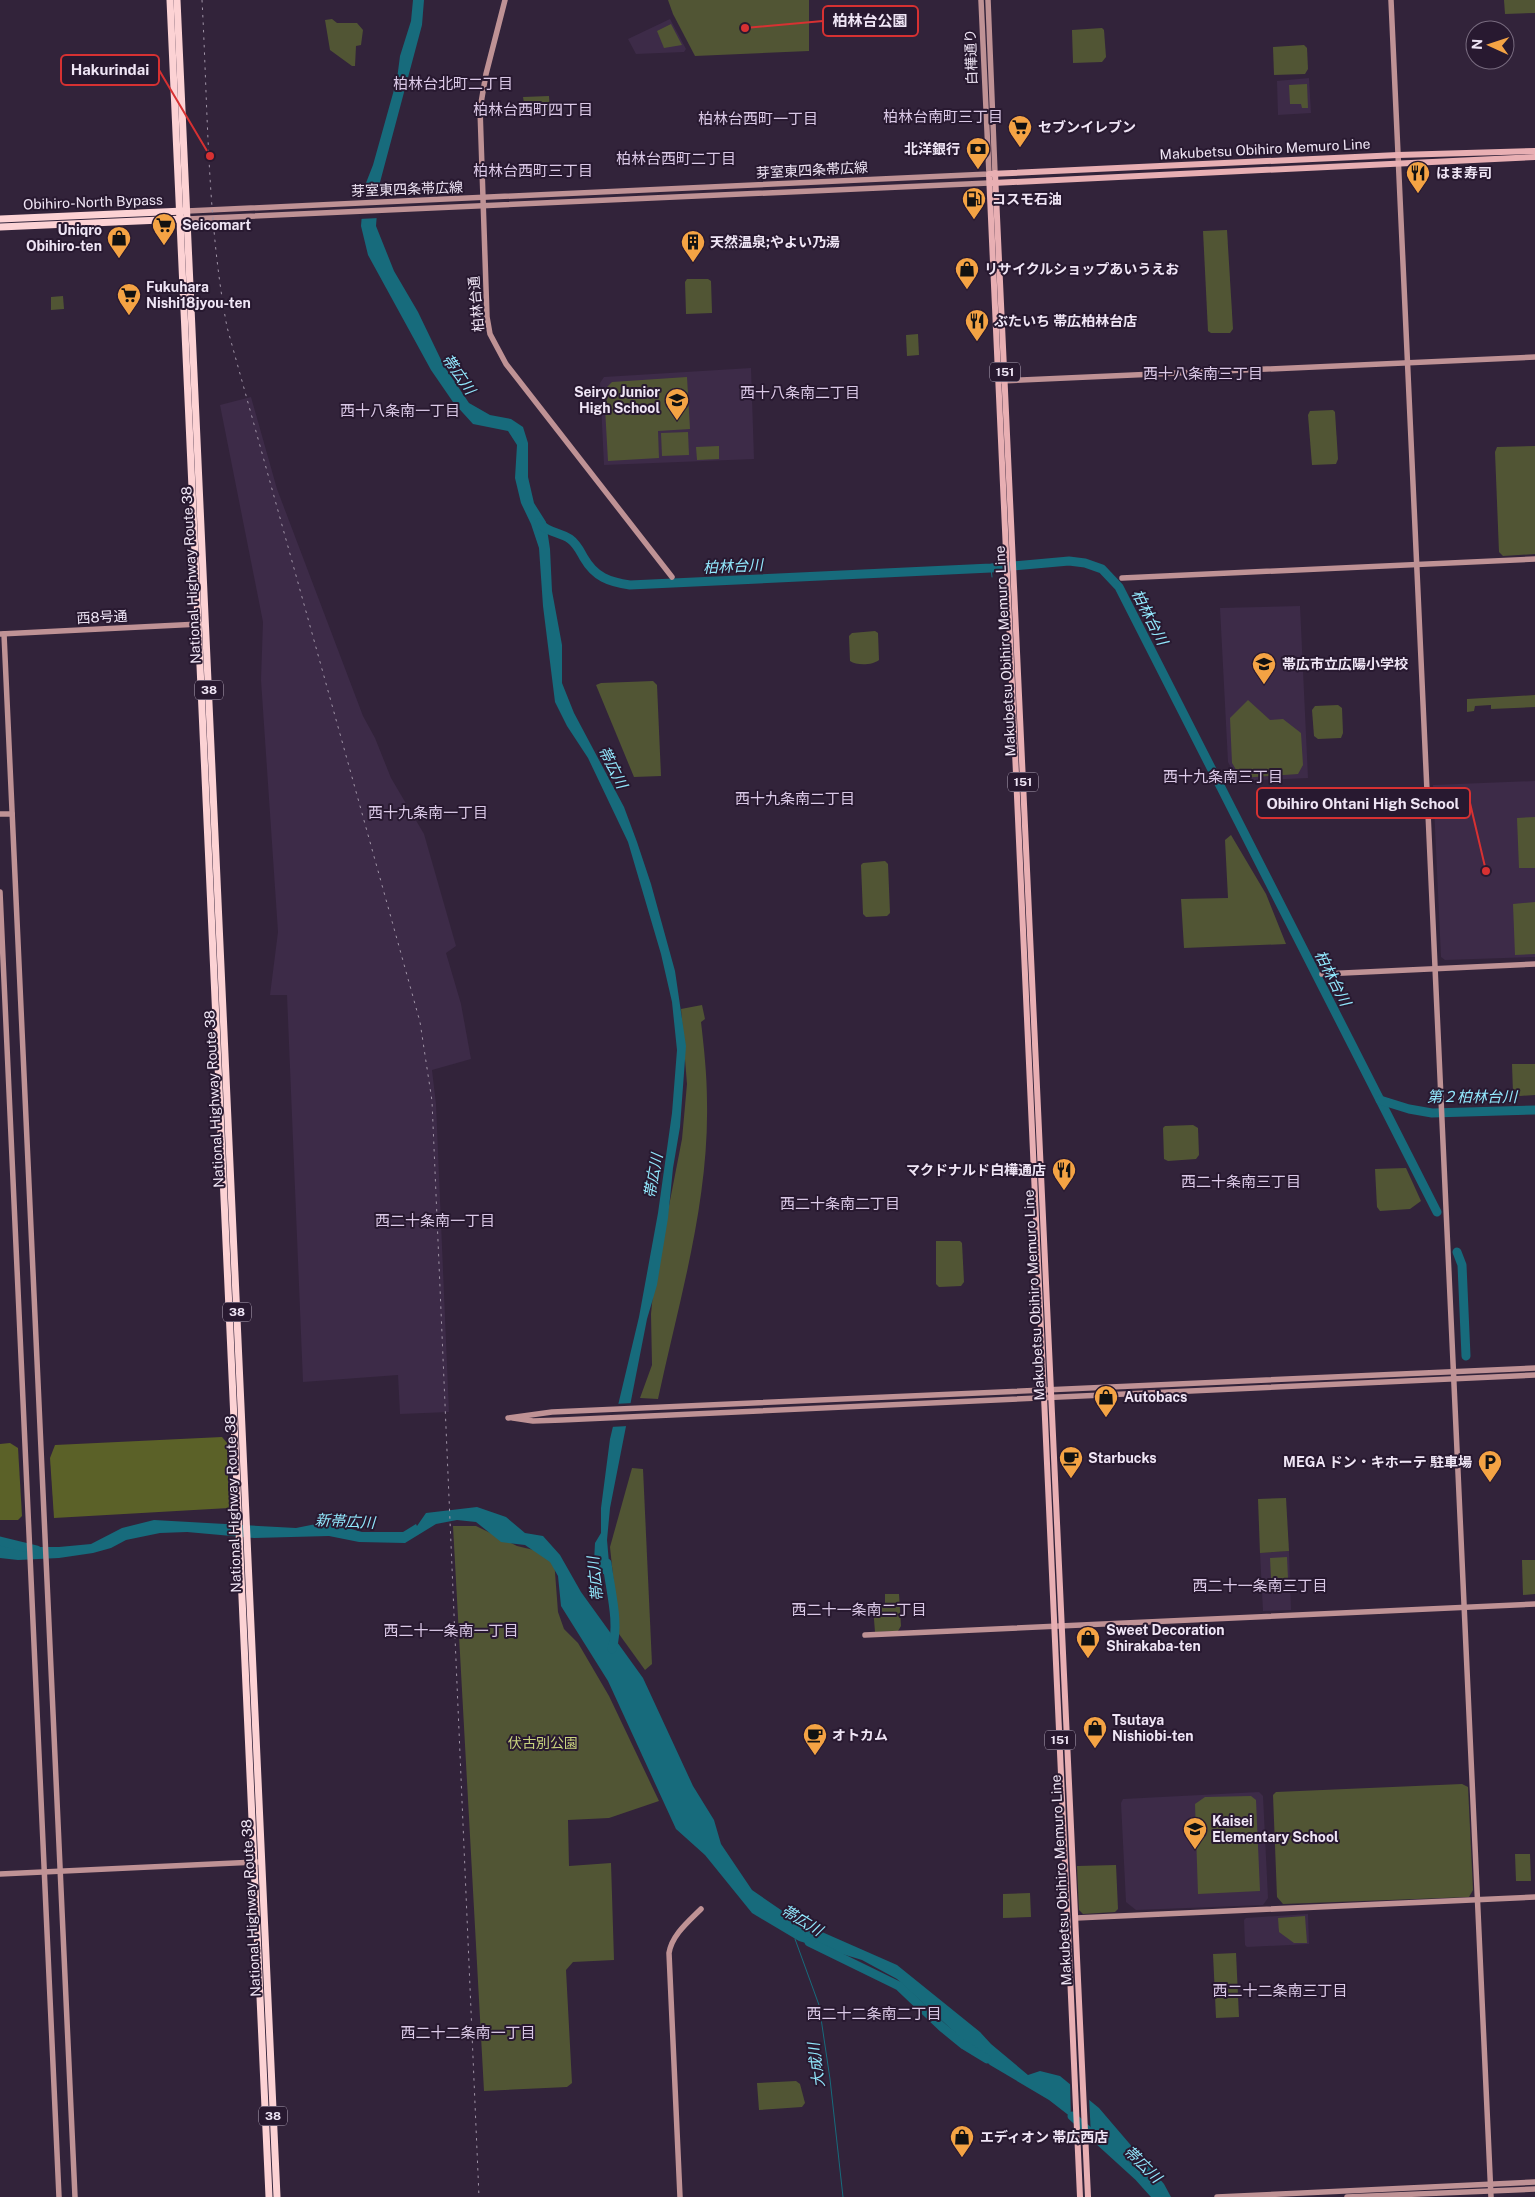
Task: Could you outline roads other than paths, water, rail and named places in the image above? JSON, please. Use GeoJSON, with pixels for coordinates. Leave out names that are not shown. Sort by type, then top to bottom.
{"type":"FeatureCollection","features":[{"type":"Feature","properties":{"kind":"highway","name":"National Highway Route 38"},"geometry":{"type":"LineString","coordinates":[[170,0],[183,215],[258,1862],[277,2197]]}},
{"type":"Feature","properties":{"kind":"highway","name":"National Highway Route 38"},"geometry":{"type":"LineString","coordinates":[[177,0],[183,215]]}},
{"type":"Feature","properties":{"kind":"highway","name":"Obihiro-North Bypass"},"geometry":{"type":"LineString","coordinates":[[0,219],[183,215]]}},
{"type":"Feature","properties":{"kind":"highway"},"geometry":{"type":"LineString","coordinates":[[0,227],[183,215]]}},
{"type":"Feature","properties":{"kind":"highway","name":"National Highway Route 38"},"geometry":{"type":"LineString","coordinates":[[258,1862],[269,2197]]}},
{"type":"Feature","properties":{"kind":"main road","name":"Makubetsu Obihiro Memuro Line"},"geometry":{"type":"LineString","coordinates":[[1080,2197],[1055,1627],[1048,1390],[992,174],[1398,155],[1535,151]]}},
{"type":"Feature","properties":{"kind":"main road","name":"Makubetsu Obihiro Memuro Line"},"geometry":{"type":"LineString","coordinates":[[992,183],[1535,157]]}},
{"type":"Feature","properties":{"kind":"main road","name":"Makubetsu Obihiro Memuro Line"},"geometry":{"type":"LineString","coordinates":[[1048,1398],[1062,1626],[1088,2197]]}},
{"type":"Feature","properties":{"kind":"street","name":"柏林台通"},"geometry":{"type":"LineString","coordinates":[[505,0],[486,74],[480,109],[487,317],[490,334],[499,355],[672,577]]}},
{"type":"Feature","properties":{"kind":"street","name":"白樺通り"},"geometry":{"type":"LineString","coordinates":[[981,0],[992,174]]}},
{"type":"Feature","properties":{"kind":"street","name":"白樺通り"},"geometry":{"type":"LineString","coordinates":[[988,0],[992,174]]}},
{"type":"Feature","properties":{"kind":"street"},"geometry":{"type":"LineString","coordinates":[[1391,0],[1490,2191]]}},
{"type":"Feature","properties":{"kind":"street","name":"芽室東四条帯広線"},"geometry":{"type":"LineString","coordinates":[[183,215],[397,201],[992,174]]}},
{"type":"Feature","properties":{"kind":"street","name":"芽室東四条帯広線"},"geometry":{"type":"LineString","coordinates":[[183,215],[342,212],[992,183]]}},
{"type":"Feature","properties":{"kind":"street"},"geometry":{"type":"LineString","coordinates":[[1002,381],[1535,358]]}},
{"type":"Feature","properties":{"kind":"street"},"geometry":{"type":"LineString","coordinates":[[1122,578],[1535,560]]}},
{"type":"Feature","properties":{"kind":"street","name":"西8号通"},"geometry":{"type":"LineString","coordinates":[[2,634],[202,624]]}},
{"type":"Feature","properties":{"kind":"street"},"geometry":{"type":"LineString","coordinates":[[2,634],[12,814],[75,2197]]}},
{"type":"Feature","properties":{"kind":"street"},"geometry":{"type":"LineString","coordinates":[[0,814],[12,814]]}},
{"type":"Feature","properties":{"kind":"street"},"geometry":{"type":"LineString","coordinates":[[0,892],[59,2197]]}},
{"type":"Feature","properties":{"kind":"street"},"geometry":{"type":"LineString","coordinates":[[1322,974],[1535,964]]}},
{"type":"Feature","properties":{"kind":"street"},"geometry":{"type":"LineString","coordinates":[[1535,1368],[561,1412],[521,1414],[508,1418],[562,1420],[634,1417],[1535,1375]]}},
{"type":"Feature","properties":{"kind":"street"},"geometry":{"type":"LineString","coordinates":[[561,1412],[562,1420]]}},
{"type":"Feature","properties":{"kind":"street"},"geometry":{"type":"LineString","coordinates":[[865,1635],[1535,1604]]}},
{"type":"Feature","properties":{"kind":"street"},"geometry":{"type":"LineString","coordinates":[[0,1874],[258,1862]]}},
{"type":"Feature","properties":{"kind":"street"},"geometry":{"type":"LineString","coordinates":[[1076,1918],[1535,1897]]}},
{"type":"Feature","properties":{"kind":"street"},"geometry":{"type":"LineString","coordinates":[[680,2197],[669,1953],[676,1935],[701,1909]]}},
{"type":"Feature","properties":{"kind":"street"},"geometry":{"type":"LineString","coordinates":[[1217,2197],[1490,2191],[1535,2182]]}},
{"type":"Feature","properties":{"kind":"street"},"geometry":{"type":"LineString","coordinates":[[1347,2197],[1535,2189]]}},
{"type":"Feature","properties":{"kind":"water"},"geometry":{"type":"Polygon","coordinates":[[[413,0],[424,0],[422,25],[379,186],[376,226],[394,271],[418,312],[444,366],[469,403],[490,415],[511,419],[523,427],[528,443],[528,477],[534,503],[546,522],[550,549],[552,591],[562,645],[562,683],[574,713],[624,807],[637,842],[651,884],[675,971],[686,1046],[680,1127],[657,1285],[647,1319],[610,1508],[607,1540],[610,1574],[602,1574],[594,1562],[595,1543],[601,1533],[601,1508],[610,1439],[639,1317],[658,1213],[672,1113],[677,1050],[672,1002],[661,954],[628,842],[588,758],[567,726],[555,702],[543,606],[539,548],[521,503],[515,478],[517,445],[508,431],[473,424],[453,402],[431,370],[368,255],[361,226],[364,188],[373,165],[397,79],[400,56],[411,21],[413,0]]]}},
{"type":"Feature","properties":{"kind":"water"},"geometry":{"type":"Polygon","coordinates":[[[477,1507],[506,1517],[525,1533],[543,1536],[560,1555],[581,1592],[643,1678],[693,1786],[714,1820],[721,1844],[752,1890],[797,1921],[897,1965],[980,2032],[991,2044],[1028,2075],[1040,2071],[1060,2076],[1099,2108],[1164,2184],[1171,2197],[1155,2197],[1138,2169],[1049,2100],[990,2065],[897,1979],[862,1960],[799,1941],[752,1913],[705,1855],[676,1829],[608,1681],[561,1606],[558,1576],[550,1562],[525,1545],[501,1542],[476,1522],[457,1520],[436,1524],[405,1543],[359,1542],[329,1536],[254,1538],[187,1532],[160,1533],[126,1540],[111,1548],[93,1553],[59,1558],[18,1560],[0,1558],[0,1545],[14,1547],[59,1547],[91,1544],[122,1528],[154,1520],[296,1528],[326,1522],[362,1532],[403,1532],[416,1524],[417,1526],[426,1513],[477,1507]]]}},
{"type":"Feature","properties":{"kind":"waterway","name":"柏林台川"},"geometry":{"type":"LineString","coordinates":[[539,523],[546,529],[572,541],[593,570],[603,578],[630,585],[991,568],[1069,561],[1085,563],[1102,569],[1119,587],[1437,1212]]}},
{"type":"Feature","properties":{"kind":"waterway"},"geometry":{"type":"LineString","coordinates":[[991,568],[992,577]]}},
{"type":"Feature","properties":{"kind":"waterway","name":"第２柏林台川"},"geometry":{"type":"LineString","coordinates":[[1380,1100],[1409,1109],[1432,1113],[1535,1110]]}},
{"type":"Feature","properties":{"kind":"waterway","name":"柏林台川"},"geometry":{"type":"LineString","coordinates":[[1457,1252],[1462,1265],[1466,1356]]}},
{"type":"Feature","properties":{"kind":"waterway","name":"新帯広川"},"geometry":{"type":"LineString","coordinates":[[0,1541],[37,1550]]}},
{"type":"Feature","properties":{"kind":"waterway","name":"帯広川"},"geometry":{"type":"LineString","coordinates":[[607,1563],[615,1617],[612,1649]]}},
{"type":"Feature","properties":{"kind":"waterway","name":"大成川"},"geometry":{"type":"LineString","coordinates":[[795,1939],[819,2005],[830,2079],[843,2197]]}},
{"type":"Feature","properties":{"kind":"waterway","name":"帯広川"},"geometry":{"type":"LineString","coordinates":[[809,1942],[899,1986],[942,2027],[964,2045],[987,2059]]}},
{"type":"Feature","properties":{"kind":"waterway","name":"帯広川"},"geometry":{"type":"LineString","coordinates":[[1072,2116],[1139,2177],[1157,2197]]}},
{"type":"Feature","properties":{"kind":"railway"},"geometry":{"type":"LineString","coordinates":[[202,0],[209,164],[215,246],[227,327],[420,1022],[432,1101],[479,2197]]}},
{"type":"Feature","properties":{"kind":"place","name":"柏林台公園"},"geometry":{"type":"Point","coordinates":[745,28]}},
{"type":"Feature","properties":{"kind":"place","name":"セブンイレブン"},"geometry":{"type":"Point","coordinates":[1020,148]}},
{"type":"Feature","properties":{"kind":"place","name":"Hakurindai"},"geometry":{"type":"Point","coordinates":[210,156]}},
{"type":"Feature","properties":{"kind":"place","name":"北洋銀行"},"geometry":{"type":"Point","coordinates":[978,170]}},
{"type":"Feature","properties":{"kind":"place","name":"はま寿司"},"geometry":{"type":"Point","coordinates":[1418,194]}},
{"type":"Feature","properties":{"kind":"place","name":"コスモ石油"},"geometry":{"type":"Point","coordinates":[974,220]}},
{"type":"Feature","properties":{"kind":"place","name":"Seicomart"},"geometry":{"type":"Point","coordinates":[164,246]}},
{"type":"Feature","properties":{"kind":"place","name":"Uniqro Obihiro-ten"},"geometry":{"type":"Point","coordinates":[119,259]}},
{"type":"Feature","properties":{"kind":"place","name":"天然温泉;やよい乃湯"},"geometry":{"type":"Point","coordinates":[693,263]}},
{"type":"Feature","properties":{"kind":"place","name":"リサイクルショップあいうえお"},"geometry":{"type":"Point","coordinates":[967,290]}},
{"type":"Feature","properties":{"kind":"place","name":"Fukuhara Nishi18jyou-ten"},"geometry":{"type":"Point","coordinates":[129,316]}},
{"type":"Feature","properties":{"kind":"place","name":"ぶたいち 帯広柏林台店"},"geometry":{"type":"Point","coordinates":[977,342]}},
{"type":"Feature","properties":{"kind":"place","name":"Seiryo Junior High School"},"geometry":{"type":"Point","coordinates":[677,421]}},
{"type":"Feature","properties":{"kind":"place","name":"帯広市立広陽小学校"},"geometry":{"type":"Point","coordinates":[1264,685]}},
{"type":"Feature","properties":{"kind":"place","name":"Obihiro Ohtani High School"},"geometry":{"type":"Point","coordinates":[1486,871]}},
{"type":"Feature","properties":{"kind":"place","name":"マクドナルド白樺通店"},"geometry":{"type":"Point","coordinates":[1064,1191]}},
{"type":"Feature","properties":{"kind":"place","name":"Autobacs"},"geometry":{"type":"Point","coordinates":[1106,1418]}},
{"type":"Feature","properties":{"kind":"place","name":"Starbucks"},"geometry":{"type":"Point","coordinates":[1071,1479]}},
{"type":"Feature","properties":{"kind":"place","name":"MEGA ドン・キホーテ 駐車場"},"geometry":{"type":"Point","coordinates":[1490,1483]}},
{"type":"Feature","properties":{"kind":"place","name":"Sweet Decoration Shirakaba-ten"},"geometry":{"type":"Point","coordinates":[1088,1659]}},
{"type":"Feature","properties":{"kind":"place","name":"Tsutaya Nishiobi-ten"},"geometry":{"type":"Point","coordinates":[1095,1749]}},
{"type":"Feature","properties":{"kind":"place","name":"オトカム"},"geometry":{"type":"Point","coordinates":[815,1756]}},
{"type":"Feature","properties":{"kind":"place","name":"Kaisei Elementary School"},"geometry":{"type":"Point","coordinates":[1195,1850]}},
{"type":"Feature","properties":{"kind":"place","name":"エディオン 帯広西店"},"geometry":{"type":"Point","coordinates":[962,2158]}},
{"type":"Feature","properties":{"kind":"district","name":"柏林台北町二丁目"},"geometry":{"type":"Point","coordinates":[453,83]}},
{"type":"Feature","properties":{"kind":"district","name":"柏林台西町四丁目"},"geometry":{"type":"Point","coordinates":[533,109]}},
{"type":"Feature","properties":{"kind":"district","name":"柏林台南町三丁目"},"geometry":{"type":"Point","coordinates":[943,116]}},
{"type":"Feature","properties":{"kind":"district","name":"柏林台西町一丁目"},"geometry":{"type":"Point","coordinates":[758,118]}},
{"type":"Feature","properties":{"kind":"district","name":"柏林台西町二丁目"},"geometry":{"type":"Point","coordinates":[676,158]}},
{"type":"Feature","properties":{"kind":"district","name":"柏林台西町三丁目"},"geometry":{"type":"Point","coordinates":[533,170]}},
{"type":"Feature","properties":{"kind":"district","name":"西十八条南三丁目"},"geometry":{"type":"Point","coordinates":[1203,373]}},
{"type":"Feature","properties":{"kind":"district","name":"西十八条南二丁目"},"geometry":{"type":"Point","coordinates":[800,392]}},
{"type":"Feature","properties":{"kind":"district","name":"西十八条南一丁目"},"geometry":{"type":"Point","coordinates":[400,410]}},
{"type":"Feature","properties":{"kind":"district","name":"西十九条南三丁目"},"geometry":{"type":"Point","coordinates":[1223,776]}},
{"type":"Feature","properties":{"kind":"district","name":"西十九条南二丁目"},"geometry":{"type":"Point","coordinates":[795,798]}},
{"type":"Feature","properties":{"kind":"district","name":"西十九条南一丁目"},"geometry":{"type":"Point","coordinates":[428,812]}},
{"type":"Feature","properties":{"kind":"district","name":"西二十条南三丁目"},"geometry":{"type":"Point","coordinates":[1241,1181]}},
{"type":"Feature","properties":{"kind":"district","name":"西二十条南二丁目"},"geometry":{"type":"Point","coordinates":[840,1203]}},
{"type":"Feature","properties":{"kind":"district","name":"西二十条南一丁目"},"geometry":{"type":"Point","coordinates":[435,1220]}},
{"type":"Feature","properties":{"kind":"district","name":"西二十一条南三丁目"},"geometry":{"type":"Point","coordinates":[1260,1585]}},
{"type":"Feature","properties":{"kind":"district","name":"西二十一条南二丁目"},"geometry":{"type":"Point","coordinates":[859,1609]}},
{"type":"Feature","properties":{"kind":"district","name":"西二十一条南一丁目"},"geometry":{"type":"Point","coordinates":[451,1630]}},
{"type":"Feature","properties":{"kind":"district","name":"西二十二条南三丁目"},"geometry":{"type":"Point","coordinates":[1280,1990]}},
{"type":"Feature","properties":{"kind":"district","name":"西二十二条南二丁目"},"geometry":{"type":"Point","coordinates":[874,2013]}},
{"type":"Feature","properties":{"kind":"district","name":"西二十二条南一丁目"},"geometry":{"type":"Point","coordinates":[468,2032]}},
{"type":"Feature","properties":{"kind":"park label","name":"伏古別公園"},"geometry":{"type":"Point","coordinates":[543,1743]}}]}
